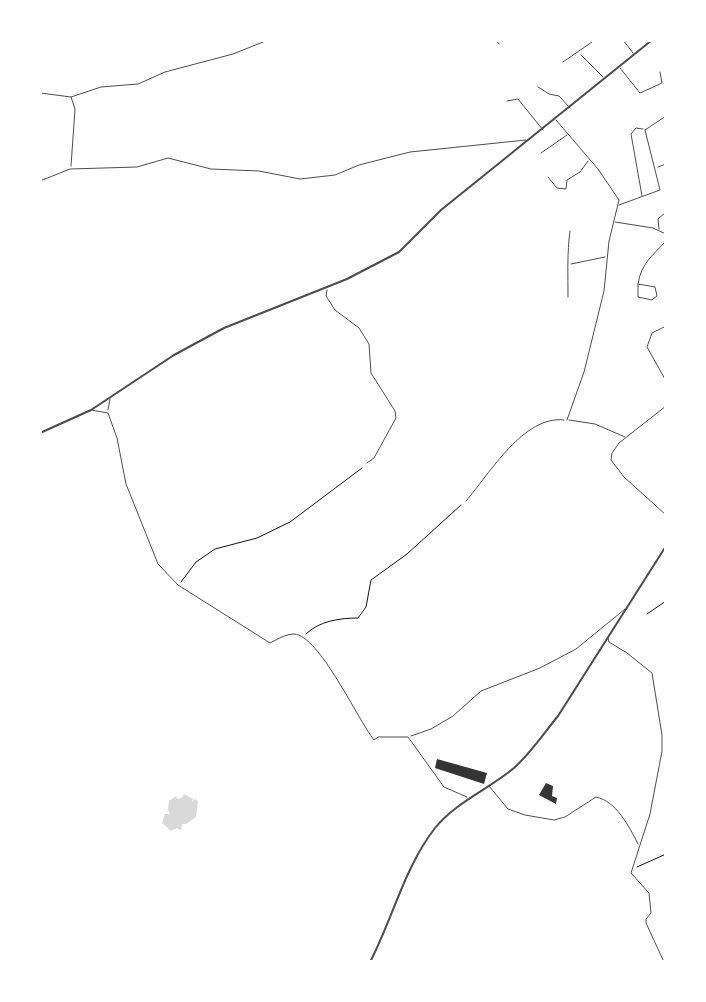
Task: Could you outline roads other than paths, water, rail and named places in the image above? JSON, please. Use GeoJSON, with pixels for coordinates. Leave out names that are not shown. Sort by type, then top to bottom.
{"type":"FeatureCollection","features":[{"type":"Feature","properties":{"kind":"street"},"geometry":{"type":"LineString","coordinates":[[40,93],[71,97],[101,87],[138,84],[165,72],[233,54],[268,40]]}},
{"type":"Feature","properties":{"kind":"street"},"geometry":{"type":"LineString","coordinates":[[623,40],[635,55]]}},
{"type":"Feature","properties":{"kind":"street"},"geometry":{"type":"LineString","coordinates":[[40,433],[91,410],[174,355],[224,328],[328,287],[399,252],[441,210],[652,40]]}},
{"type":"Feature","properties":{"kind":"street"},"geometry":{"type":"LineString","coordinates":[[563,62],[592,42]]}},
{"type":"Feature","properties":{"kind":"street"},"geometry":{"type":"LineString","coordinates":[[580,53],[604,78]]}},
{"type":"Feature","properties":{"kind":"street"},"geometry":{"type":"LineString","coordinates":[[619,66],[640,93],[662,83],[660,72]]}},
{"type":"Feature","properties":{"kind":"street"},"geometry":{"type":"LineString","coordinates":[[538,87],[559,96],[570,108]]}},
{"type":"Feature","properties":{"kind":"street"},"geometry":{"type":"LineString","coordinates":[[70,169],[75,109],[71,97]]}},
{"type":"Feature","properties":{"kind":"street"},"geometry":{"type":"LineString","coordinates":[[507,101],[518,99],[543,130]]}},
{"type":"Feature","properties":{"kind":"street"},"geometry":{"type":"LineString","coordinates":[[642,196],[631,134],[636,128],[645,130],[666,116]]}},
{"type":"Feature","properties":{"kind":"street"},"geometry":{"type":"LineString","coordinates":[[556,120],[619,200],[626,201]]}},
{"type":"Feature","properties":{"kind":"street"},"geometry":{"type":"LineString","coordinates":[[618,205],[660,190],[645,130]]}},
{"type":"Feature","properties":{"kind":"street"},"geometry":{"type":"LineString","coordinates":[[541,153],[569,134]]}},
{"type":"Feature","properties":{"kind":"street"},"geometry":{"type":"LineString","coordinates":[[40,181],[70,169],[137,167],[168,158],[211,169],[259,171],[300,179],[335,175],[359,165],[410,152],[530,139]]}},
{"type":"Feature","properties":{"kind":"street"},"geometry":{"type":"LineString","coordinates":[[513,142],[516,150]]}},
{"type":"Feature","properties":{"kind":"street"},"geometry":{"type":"LineString","coordinates":[[566,189],[567,180],[580,172],[590,160]]}},
{"type":"Feature","properties":{"kind":"street"},"geometry":{"type":"LineString","coordinates":[[655,168],[666,164]]}},
{"type":"Feature","properties":{"kind":"street"},"geometry":{"type":"LineString","coordinates":[[548,177],[557,188],[572,188]]}},
{"type":"Feature","properties":{"kind":"street"},"geometry":{"type":"LineString","coordinates":[[567,420],[584,372],[604,291],[607,257],[619,200]]}},
{"type":"Feature","properties":{"kind":"street"},"geometry":{"type":"LineString","coordinates":[[659,230],[658,219],[666,212]]}},
{"type":"Feature","properties":{"kind":"street"},"geometry":{"type":"LineString","coordinates":[[615,222],[666,234]]}},
{"type":"Feature","properties":{"kind":"street"},"geometry":{"type":"LineString","coordinates":[[568,297],[571,281],[566,254],[570,231]]}},
{"type":"Feature","properties":{"kind":"street"},"geometry":{"type":"LineString","coordinates":[[638,284],[655,287],[657,296],[652,300],[642,299],[637,294],[638,284],[642,265],[666,241]]}},
{"type":"Feature","properties":{"kind":"street"},"geometry":{"type":"LineString","coordinates":[[568,264],[607,257]]}},
{"type":"Feature","properties":{"kind":"street"},"geometry":{"type":"LineString","coordinates":[[326,296],[328,287]]}},
{"type":"Feature","properties":{"kind":"street"},"geometry":{"type":"LineString","coordinates":[[321,290],[335,310],[359,328],[369,344],[371,373],[395,411],[396,418],[374,458],[367,463]]}},
{"type":"Feature","properties":{"kind":"street"},"geometry":{"type":"LineString","coordinates":[[666,326],[652,333],[647,347],[666,381]]}},
{"type":"Feature","properties":{"kind":"street"},"geometry":{"type":"LineString","coordinates":[[111,397],[108,413],[117,438],[126,484],[158,564],[178,585],[270,643],[284,636],[297,634],[304,637],[327,663],[374,740],[378,737],[408,737],[431,729],[453,716],[481,691],[540,668],[576,649],[625,609]]}},
{"type":"Feature","properties":{"kind":"street"},"geometry":{"type":"LineString","coordinates":[[666,406],[625,437],[612,453],[615,468],[666,515]]}},
{"type":"Feature","properties":{"kind":"street"},"geometry":{"type":"LineString","coordinates":[[91,410],[108,413]]}},
{"type":"Feature","properties":{"kind":"street"},"geometry":{"type":"LineString","coordinates":[[466,501],[523,434],[537,424],[552,418],[595,424],[625,437]]}},
{"type":"Feature","properties":{"kind":"street"},"geometry":{"type":"LineString","coordinates":[[370,962],[411,866],[436,826],[515,766],[558,716],[666,546]]}},
{"type":"Feature","properties":{"kind":"street"},"geometry":{"type":"LineString","coordinates":[[608,636],[609,642],[649,668],[656,689],[662,751],[650,814],[631,871],[649,893],[651,913],[646,923],[664,962]]}},
{"type":"Feature","properties":{"kind":"street"},"geometry":{"type":"LineString","coordinates":[[408,737],[444,787],[469,799]]}},
{"type":"Feature","properties":{"kind":"street"},"geometry":{"type":"LineString","coordinates":[[489,785],[508,809],[554,820],[601,797],[613,806],[639,846]]}}]}
